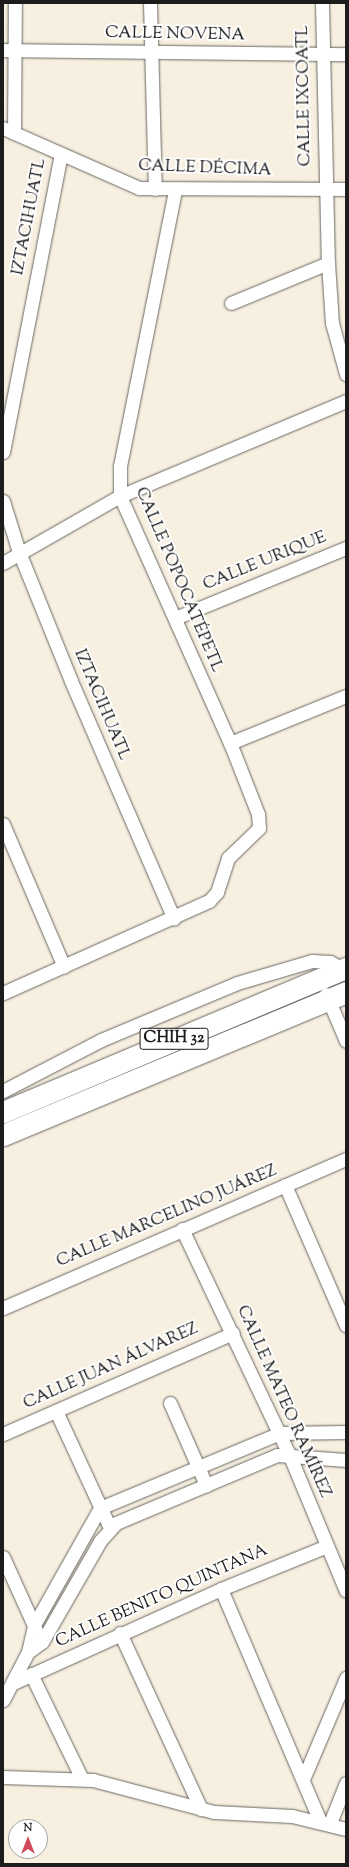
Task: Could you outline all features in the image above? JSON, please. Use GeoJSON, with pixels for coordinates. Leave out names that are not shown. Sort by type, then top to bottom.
{"type":"FeatureCollection","features":[{"type":"Feature","properties":{"kind":"main road","name":"CHIH 32"},"geometry":{"type":"LineString","coordinates":[[3,1112],[344,969]]}},
{"type":"Feature","properties":{"kind":"main road","name":"CHIH 32"},"geometry":{"type":"LineString","coordinates":[[3,1135],[337,995]]}},
{"type":"Feature","properties":{"kind":"street"},"geometry":{"type":"LineString","coordinates":[[8,130],[9,50],[15,3]]}},
{"type":"Feature","properties":{"kind":"street"},"geometry":{"type":"LineString","coordinates":[[150,3],[154,189]]}},
{"type":"Feature","properties":{"kind":"street","name":"CALLE IXCOATL"},"geometry":{"type":"LineString","coordinates":[[322,3],[325,189],[328,263],[332,323],[346,374]]}},
{"type":"Feature","properties":{"kind":"street","name":"CALLE NOVENA"},"geometry":{"type":"LineString","coordinates":[[9,50],[346,54]]}},
{"type":"Feature","properties":{"kind":"street","name":"CALLE DÉCIMA"},"geometry":{"type":"LineString","coordinates":[[8,130],[132,186],[175,190],[346,189]]}},
{"type":"Feature","properties":{"kind":"street","name":"IZTACIHUATL"},"geometry":{"type":"LineString","coordinates":[[3,452],[61,154]]}},
{"type":"Feature","properties":{"kind":"street","name":"CALLE POPOCATÉPETL"},"geometry":{"type":"LineString","coordinates":[[174,919],[202,906],[218,892],[228,858],[254,837],[260,823],[230,743],[120,496],[120,466],[175,190]]}},
{"type":"Feature","properties":{"kind":"street"},"geometry":{"type":"LineString","coordinates":[[231,302],[328,263]]}},
{"type":"Feature","properties":{"kind":"street"},"geometry":{"type":"LineString","coordinates":[[3,563],[18,552],[120,496],[346,401]]}},
{"type":"Feature","properties":{"kind":"street","name":"IZTACIHUATL"},"geometry":{"type":"LineString","coordinates":[[3,501],[18,552],[174,919]]}},
{"type":"Feature","properties":{"kind":"street","name":"CALLE URIQUE"},"geometry":{"type":"LineString","coordinates":[[175,618],[346,548]]}},
{"type":"Feature","properties":{"kind":"street"},"geometry":{"type":"LineString","coordinates":[[230,743],[346,696]]}},
{"type":"Feature","properties":{"kind":"street"},"geometry":{"type":"LineString","coordinates":[[3,824],[64,967]]}},
{"type":"Feature","properties":{"kind":"street"},"geometry":{"type":"LineString","coordinates":[[3,993],[174,919]]}},
{"type":"Feature","properties":{"kind":"street"},"geometry":{"type":"LineString","coordinates":[[3,1091],[101,1040],[237,983],[312,961],[330,962],[344,969]]}},
{"type":"Feature","properties":{"kind":"street"},"geometry":{"type":"LineString","coordinates":[[320,979],[337,995],[346,1041]]}},
{"type":"Feature","properties":{"kind":"street","name":"CALLE MARCELINO JUÁREZ"},"geometry":{"type":"LineString","coordinates":[[3,1308],[346,1159]]}},
{"type":"Feature","properties":{"kind":"street"},"geometry":{"type":"LineString","coordinates":[[285,1185],[346,1325]]}},
{"type":"Feature","properties":{"kind":"street","name":"CALLE MATEO RAMÍREZ"},"geometry":{"type":"LineString","coordinates":[[182,1229],[280,1433],[346,1591]]}},
{"type":"Feature","properties":{"kind":"street","name":"CALLE JUAN ÁLVAREZ"},"geometry":{"type":"LineString","coordinates":[[3,1434],[233,1333]]}},
{"type":"Feature","properties":{"kind":"street"},"geometry":{"type":"LineString","coordinates":[[170,1403],[206,1485]]}},
{"type":"Feature","properties":{"kind":"street"},"geometry":{"type":"LineString","coordinates":[[56,1411],[110,1528]]}},
{"type":"Feature","properties":{"kind":"street"},"geometry":{"type":"LineString","coordinates":[[3,1700],[28,1652],[34,1625],[100,1508],[197,1465],[280,1433],[346,1432]]}},
{"type":"Feature","properties":{"kind":"street"},"geometry":{"type":"LineString","coordinates":[[28,1652],[42,1642],[110,1528],[259,1461],[289,1454],[346,1460]]}},
{"type":"Feature","properties":{"kind":"street","name":"CALLE BENITO QUINTANA"},"geometry":{"type":"LineString","coordinates":[[13,1683],[120,1633],[221,1589],[326,1546]]}},
{"type":"Feature","properties":{"kind":"street"},"geometry":{"type":"LineString","coordinates":[[3,1557],[42,1642]]}},
{"type":"Feature","properties":{"kind":"street"},"geometry":{"type":"LineString","coordinates":[[221,1589],[325,1822]]}},
{"type":"Feature","properties":{"kind":"street"},"geometry":{"type":"LineString","coordinates":[[120,1633],[201,1809]]}},
{"type":"Feature","properties":{"kind":"street"},"geometry":{"type":"LineString","coordinates":[[32,1674],[82,1779]]}},
{"type":"Feature","properties":{"kind":"street"},"geometry":{"type":"LineString","coordinates":[[304,1777],[346,1678]]}},
{"type":"Feature","properties":{"kind":"street"},"geometry":{"type":"LineString","coordinates":[[3,1777],[82,1779],[201,1809],[325,1822],[346,1829]]}},
{"type":"Feature","properties":{"kind":"street"},"geometry":{"type":"LineString","coordinates":[[325,1822],[346,1783]]}}]}
